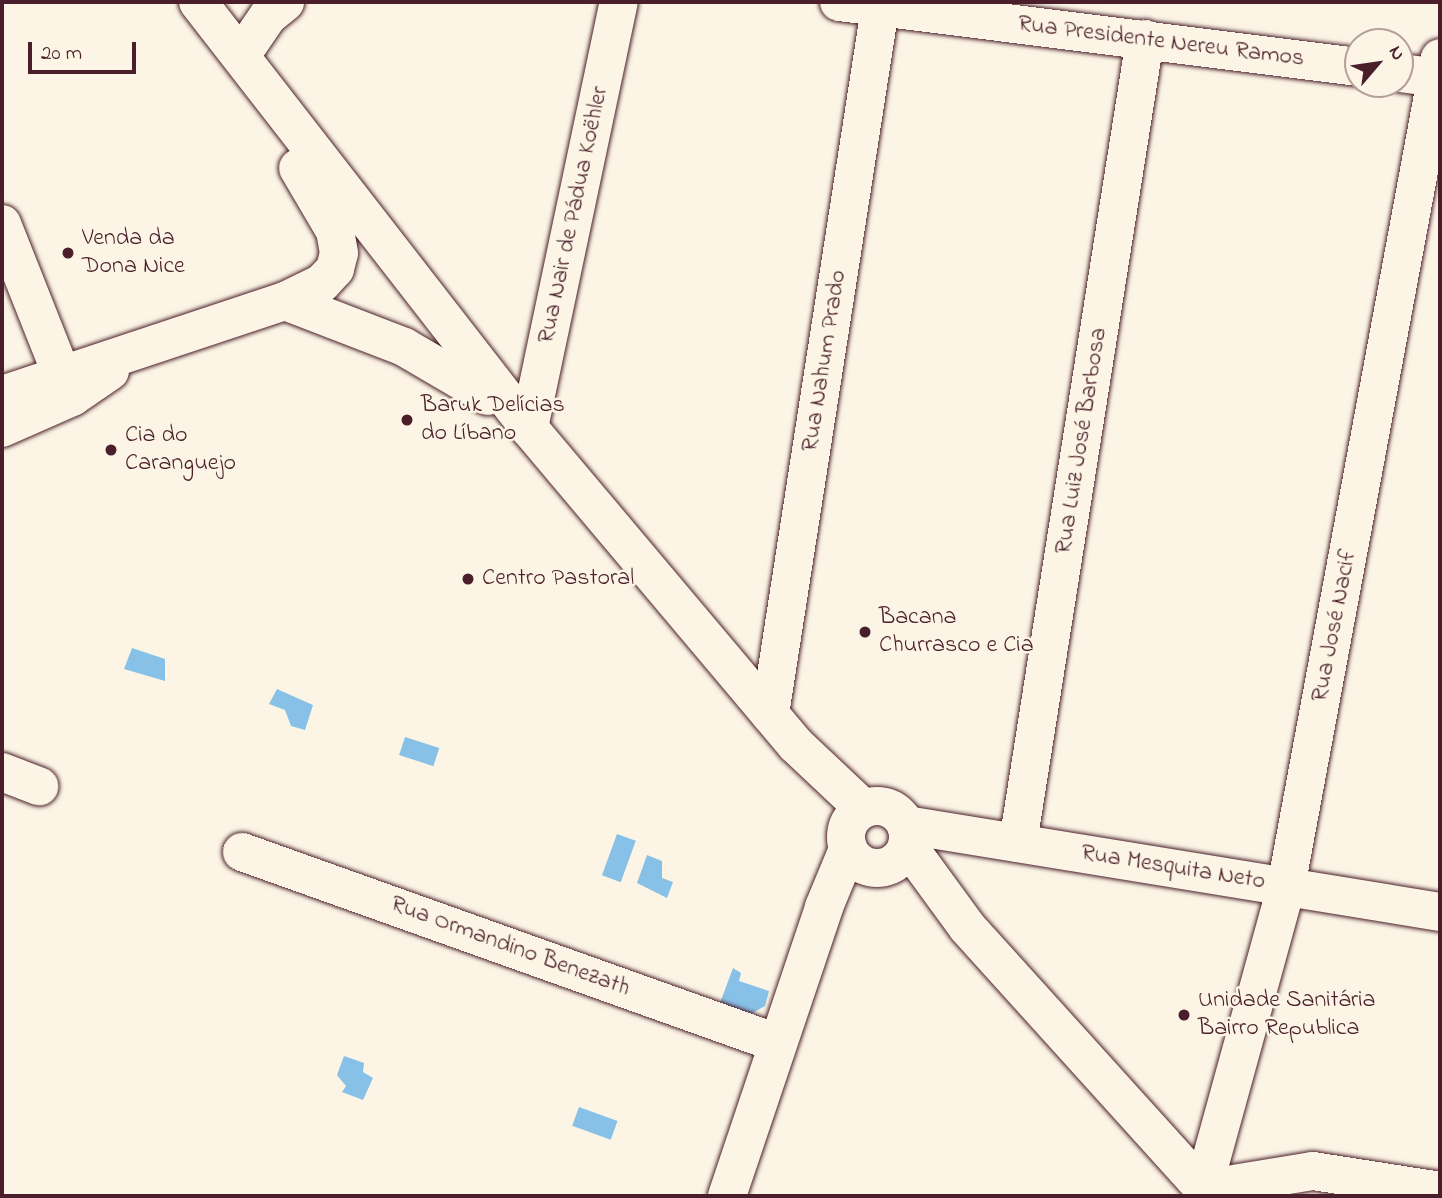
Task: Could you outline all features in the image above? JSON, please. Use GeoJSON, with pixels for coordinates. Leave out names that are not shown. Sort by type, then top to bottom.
{"type":"FeatureCollection","features":[{"type":"Feature","properties":{"kind":"street","name":"Rua Nair de Pádua Koëhler"},"geometry":{"type":"LineString","coordinates":[[529,428],[618,2]]}},
{"type":"Feature","properties":{"kind":"street","name":"Rua Presidente Nereu Ramos"},"geometry":{"type":"LineString","coordinates":[[839,2],[1344,65]]}},
{"type":"Feature","properties":{"kind":"street","name":"Rua Nahum Prado"},"geometry":{"type":"LineString","coordinates":[[770,714],[880,8]]}},
{"type":"Feature","properties":{"kind":"street"},"geometry":{"type":"LineString","coordinates":[[207,11],[241,24],[277,9]]}},
{"type":"Feature","properties":{"kind":"street"},"geometry":{"type":"LineString","coordinates":[[2,395],[61,373],[285,301],[322,283],[335,269],[337,242],[323,207],[247,79],[242,54],[277,9]]}},
{"type":"Feature","properties":{"kind":"street"},"geometry":{"type":"LineString","coordinates":[[207,11],[242,54],[386,250],[529,428],[876,841],[967,926],[1207,1193],[1313,1171],[1440,1191]]}},
{"type":"Feature","properties":{"kind":"street","name":"Rua Luiz José Barbosa"},"geometry":{"type":"LineString","coordinates":[[1018,843],[1145,39]]}},
{"type":"Feature","properties":{"kind":"street"},"geometry":{"type":"LineString","coordinates":[[1414,72],[1439,71]]}},
{"type":"Feature","properties":{"kind":"street","name":"Rua José Nacif"},"geometry":{"type":"LineString","coordinates":[[1207,1193],[1286,887],[1439,71]]}},
{"type":"Feature","properties":{"kind":"street"},"geometry":{"type":"LineString","coordinates":[[2,224],[61,373]]}},
{"type":"Feature","properties":{"kind":"street"},"geometry":{"type":"LineString","coordinates":[[285,301],[440,365],[529,428]]}},
{"type":"Feature","properties":{"kind":"street"},"geometry":{"type":"LineString","coordinates":[[2,428],[72,397],[132,350]]}},
{"type":"Feature","properties":{"kind":"street"},"geometry":{"type":"LineString","coordinates":[[2,772],[39,786]]}},
{"type":"Feature","properties":{"kind":"street"},"geometry":{"type":"LineString","coordinates":[[727,1196],[824,906],[876,841]]}},
{"type":"Feature","properties":{"kind":"street","name":"Rua Mesquita Neto"},"geometry":{"type":"LineString","coordinates":[[876,841],[1018,843],[1440,912]]}},
{"type":"Feature","properties":{"kind":"street","name":"Rua Ormandino Benezath"},"geometry":{"type":"LineString","coordinates":[[242,852],[777,1043]]}},
{"type":"Feature","properties":{"kind":"street"},"geometry":{"type":"LineString","coordinates":[[1283,1196],[1313,1171]]}},
{"type":"Feature","properties":{"kind":"water"},"geometry":{"type":"Polygon","coordinates":[[[132,648],[165,659],[165,681],[124,669],[132,648]]]}},
{"type":"Feature","properties":{"kind":"water"},"geometry":{"type":"Polygon","coordinates":[[[277,689],[313,705],[305,730],[291,726],[285,710],[269,704],[277,689]]]}},
{"type":"Feature","properties":{"kind":"water"},"geometry":{"type":"Polygon","coordinates":[[[405,737],[439,748],[433,766],[399,755],[405,737]]]}},
{"type":"Feature","properties":{"kind":"water"},"geometry":{"type":"Polygon","coordinates":[[[617,834],[636,841],[621,882],[602,875],[617,834]]]}},
{"type":"Feature","properties":{"kind":"water"},"geometry":{"type":"Polygon","coordinates":[[[647,855],[662,861],[662,878],[673,882],[667,898],[637,883],[647,855]]]}},
{"type":"Feature","properties":{"kind":"water"},"geometry":{"type":"Polygon","coordinates":[[[733,968],[741,973],[739,981],[769,991],[765,1006],[751,1014],[720,1003],[733,968]]]}},
{"type":"Feature","properties":{"kind":"water"},"geometry":{"type":"Polygon","coordinates":[[[344,1056],[364,1063],[363,1072],[373,1078],[363,1100],[342,1092],[346,1086],[337,1075],[344,1056]]]}},
{"type":"Feature","properties":{"kind":"water"},"geometry":{"type":"Polygon","coordinates":[[[579,1107],[618,1121],[611,1140],[572,1126],[579,1107]]]}},
{"type":"Feature","properties":{"kind":"place","name":"Venda da Dona Nice"},"geometry":{"type":"Point","coordinates":[68,253]}},
{"type":"Feature","properties":{"kind":"place","name":"Baruk Delícias do Líbano"},"geometry":{"type":"Point","coordinates":[407,420]}},
{"type":"Feature","properties":{"kind":"place","name":"Cia do Caranguejo"},"geometry":{"type":"Point","coordinates":[111,450]}},
{"type":"Feature","properties":{"kind":"place","name":"Centro Pastoral"},"geometry":{"type":"Point","coordinates":[468,579]}},
{"type":"Feature","properties":{"kind":"place","name":"Bacana Churrasco e Cia"},"geometry":{"type":"Point","coordinates":[865,632]}},
{"type":"Feature","properties":{"kind":"place","name":"Unidade Sanitária Bairro Republica"},"geometry":{"type":"Point","coordinates":[1184,1015]}}]}
